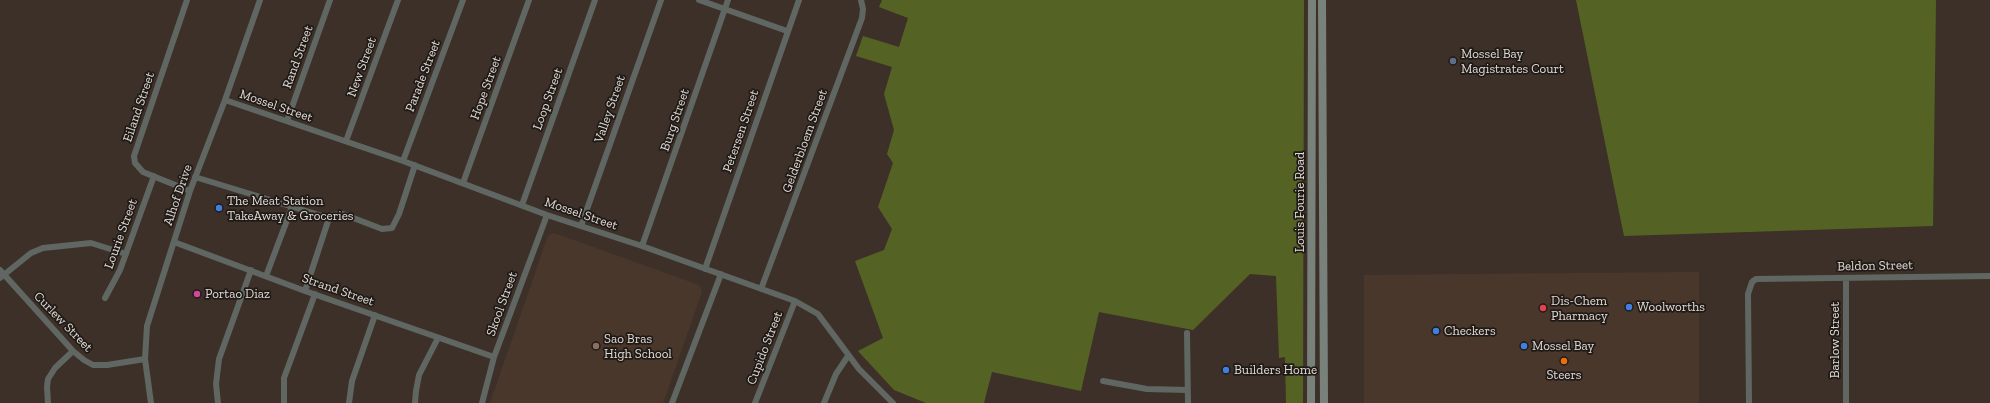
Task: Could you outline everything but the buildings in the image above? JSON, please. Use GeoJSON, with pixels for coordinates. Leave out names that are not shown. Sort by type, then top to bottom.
{"type":"FeatureCollection","features":[{"type":"Feature","properties":{"kind":"main road","name":"Louis Fourie Road"},"geometry":{"type":"LineString","coordinates":[[1311,403],[1312,0]]}},
{"type":"Feature","properties":{"kind":"main road","name":"Louis Fourie Road"},"geometry":{"type":"LineString","coordinates":[[1322,0],[1324,403]]}},
{"type":"Feature","properties":{"kind":"street","name":"Eiland Street"},"geometry":{"type":"LineString","coordinates":[[187,0],[134,156],[135,163],[139,169],[190,191]]}},
{"type":"Feature","properties":{"kind":"street","name":"Alhof Drive"},"geometry":{"type":"LineString","coordinates":[[151,403],[145,359],[147,326],[190,191],[225,100],[260,0]]}},
{"type":"Feature","properties":{"kind":"street","name":"Rand Street"},"geometry":{"type":"LineString","coordinates":[[287,121],[330,0]]}},
{"type":"Feature","properties":{"kind":"street","name":"New Street"},"geometry":{"type":"LineString","coordinates":[[346,141],[398,0]]}},
{"type":"Feature","properties":{"kind":"street","name":"Parade Street"},"geometry":{"type":"LineString","coordinates":[[403,161],[464,0]]}},
{"type":"Feature","properties":{"kind":"street","name":"Hope Street"},"geometry":{"type":"LineString","coordinates":[[463,183],[529,0]]}},
{"type":"Feature","properties":{"kind":"street","name":"Loop Street"},"geometry":{"type":"LineString","coordinates":[[522,205],[595,0]]}},
{"type":"Feature","properties":{"kind":"street","name":"Valley Street"},"geometry":{"type":"LineString","coordinates":[[581,226],[660,0]]}},
{"type":"Feature","properties":{"kind":"street"},"geometry":{"type":"LineString","coordinates":[[699,0],[787,31]]}},
{"type":"Feature","properties":{"kind":"street","name":"Burg Street"},"geometry":{"type":"LineString","coordinates":[[642,246],[728,0]]}},
{"type":"Feature","properties":{"kind":"street","name":"Petersen Street"},"geometry":{"type":"LineString","coordinates":[[705,269],[799,0]]}},
{"type":"Feature","properties":{"kind":"street","name":"Gelderbloem Street"},"geometry":{"type":"LineString","coordinates":[[761,289],[862,18],[863,9],[861,0]]}},
{"type":"Feature","properties":{"kind":"street","name":"Mossel Street"},"geometry":{"type":"LineString","coordinates":[[225,100],[415,165],[547,214],[642,246],[795,301],[818,314],[826,322],[848,356],[875,386],[894,403]]}},
{"type":"Feature","properties":{"kind":"street"},"geometry":{"type":"LineString","coordinates":[[305,291],[329,218],[332,215],[343,214],[382,228],[392,228],[399,214],[415,165]]}},
{"type":"Feature","properties":{"kind":"street","name":"Lourie Street"},"geometry":{"type":"LineString","coordinates":[[105,298],[113,286],[126,254],[154,176]]}},
{"type":"Feature","properties":{"kind":"street"},"geometry":{"type":"LineString","coordinates":[[195,178],[329,218]]}},
{"type":"Feature","properties":{"kind":"street"},"geometry":{"type":"LineString","coordinates":[[266,276],[292,206]]}},
{"type":"Feature","properties":{"kind":"street","name":"Skool Street"},"geometry":{"type":"LineString","coordinates":[[482,403],[494,357],[547,214]]}},
{"type":"Feature","properties":{"kind":"street"},"geometry":{"type":"LineString","coordinates":[[1,275],[31,253],[50,247],[90,242],[126,254]]}},
{"type":"Feature","properties":{"kind":"street","name":"Strand Street"},"geometry":{"type":"LineString","coordinates":[[174,242],[305,291],[494,357]]}},
{"type":"Feature","properties":{"kind":"street"},"geometry":{"type":"LineString","coordinates":[[218,403],[216,384],[219,359],[251,270]]}},
{"type":"Feature","properties":{"kind":"street"},"geometry":{"type":"LineString","coordinates":[[672,403],[721,274]]}},
{"type":"Feature","properties":{"kind":"street","name":"Curlew Street"},"geometry":{"type":"LineString","coordinates":[[1,275],[73,351],[84,360],[93,364],[120,364],[145,359]]}},
{"type":"Feature","properties":{"kind":"street","name":"Beldon Street"},"geometry":{"type":"LineString","coordinates":[[1748,403],[1748,294],[1752,282],[1761,278],[1990,276]]}},
{"type":"Feature","properties":{"kind":"street","name":"Barlow Street"},"geometry":{"type":"LineString","coordinates":[[1846,278],[1846,403]]}},
{"type":"Feature","properties":{"kind":"street"},"geometry":{"type":"LineString","coordinates":[[284,403],[284,378],[316,294]]}},
{"type":"Feature","properties":{"kind":"street","name":"Cupido Street"},"geometry":{"type":"LineString","coordinates":[[755,403],[795,301]]}},
{"type":"Feature","properties":{"kind":"street"},"geometry":{"type":"LineString","coordinates":[[349,403],[352,381],[376,315]]}},
{"type":"Feature","properties":{"kind":"street"},"geometry":{"type":"LineString","coordinates":[[1187,333],[1188,403]]}},
{"type":"Feature","properties":{"kind":"street"},"geometry":{"type":"LineString","coordinates":[[415,403],[420,375],[438,338]]}},
{"type":"Feature","properties":{"kind":"street"},"geometry":{"type":"LineString","coordinates":[[48,403],[48,379],[55,368],[73,351]]}},
{"type":"Feature","properties":{"kind":"street"},"geometry":{"type":"LineString","coordinates":[[824,403],[836,374],[848,356]]}},
{"type":"Feature","properties":{"kind":"street"},"geometry":{"type":"LineString","coordinates":[[1104,381],[1147,390],[1188,390]]}},
{"type":"Feature","properties":{"kind":"shaded area","name":"Sao Bras High School"},"geometry":{"type":"Polygon","coordinates":[[[554,233],[699,285],[702,292],[663,403],[490,403],[548,236],[554,233]]]}},
{"type":"Feature","properties":{"kind":"shaded area"},"geometry":{"type":"Polygon","coordinates":[[[1699,272],[1699,403],[1364,403],[1364,275],[1699,272]]]}},
{"type":"Feature","properties":{"kind":"green space"},"geometry":{"type":"Polygon","coordinates":[[[882,0],[1304,0],[1303,403],[1286,403],[1285,357],[1279,358],[1276,276],[1250,274],[1193,330],[1099,312],[1081,391],[992,372],[984,403],[926,403],[894,390],[858,351],[883,338],[855,261],[884,250],[892,229],[878,207],[893,163],[887,154],[894,130],[884,94],[892,67],[856,56],[863,36],[899,47],[908,18],[879,7],[882,0]]]}},
{"type":"Feature","properties":{"kind":"green space"},"geometry":{"type":"Polygon","coordinates":[[[1576,0],[1936,0],[1933,226],[1624,236],[1576,0]]]}},
{"type":"Feature","properties":{"kind":"place","name":"Mossel Bay Magistrates Court"},"geometry":{"type":"Point","coordinates":[1453,61]}},
{"type":"Feature","properties":{"kind":"place","name":"The Meat Station TakeAway & Groceries"},"geometry":{"type":"Point","coordinates":[219,208]}},
{"type":"Feature","properties":{"kind":"place","name":"Portao Diaz"},"geometry":{"type":"Point","coordinates":[197,294]}},
{"type":"Feature","properties":{"kind":"place","name":"Woolworths"},"geometry":{"type":"Point","coordinates":[1629,307]}},
{"type":"Feature","properties":{"kind":"place","name":"Dis-Chem Pharmacy"},"geometry":{"type":"Point","coordinates":[1543,308]}},
{"type":"Feature","properties":{"kind":"place","name":"Checkers"},"geometry":{"type":"Point","coordinates":[1436,331]}},
{"type":"Feature","properties":{"kind":"place","name":"Sao Bras High School"},"geometry":{"type":"Point","coordinates":[596,346]}},
{"type":"Feature","properties":{"kind":"place","name":"Mossel Bay"},"geometry":{"type":"Point","coordinates":[1524,346]}},
{"type":"Feature","properties":{"kind":"place","name":"Steers"},"geometry":{"type":"Point","coordinates":[1564,361]}},
{"type":"Feature","properties":{"kind":"place","name":"Builders Home"},"geometry":{"type":"Point","coordinates":[1226,370]}}]}
